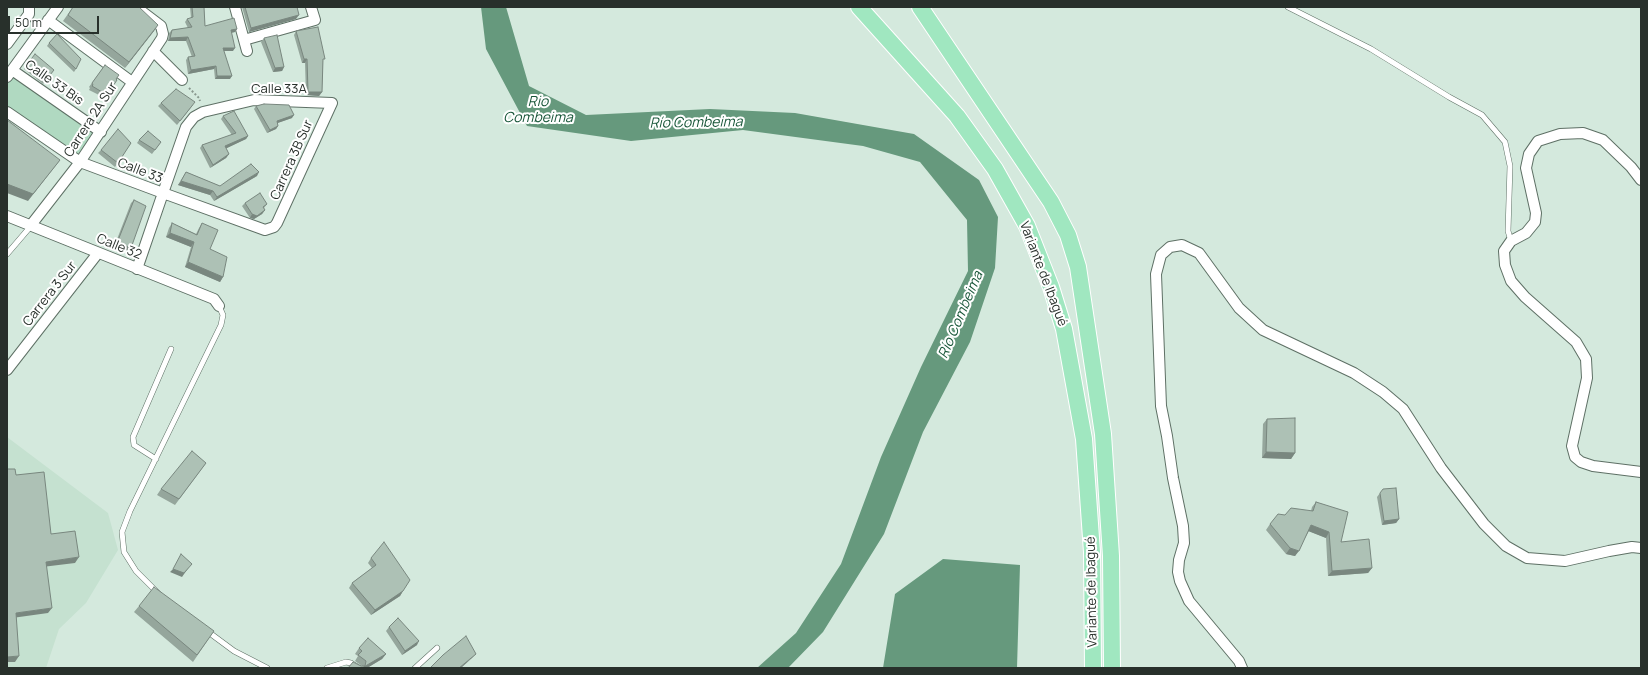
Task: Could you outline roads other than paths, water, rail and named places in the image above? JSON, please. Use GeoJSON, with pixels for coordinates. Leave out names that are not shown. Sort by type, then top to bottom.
{"type":"FeatureCollection","features":[{"type":"Feature","properties":{"kind":"highway","name":"Variante de Ibagué"},"geometry":{"type":"LineString","coordinates":[[859,7],[957,116],[995,169],[1027,226],[1051,287],[1064,328],[1084,439],[1092,552],[1094,668]]}},
{"type":"Feature","properties":{"kind":"highway"},"geometry":{"type":"LineString","coordinates":[[874,7],[880,30]]}},
{"type":"Feature","properties":{"kind":"highway","name":"Variante de Ibagué"},"geometry":{"type":"LineString","coordinates":[[920,7],[1051,202],[1068,235],[1078,267],[1103,434],[1111,556],[1112,668]]}},
{"type":"Feature","properties":{"kind":"street"},"geometry":{"type":"LineString","coordinates":[[7,44],[29,14],[30,7]]}},
{"type":"Feature","properties":{"kind":"street"},"geometry":{"type":"LineString","coordinates":[[10,74],[58,7]]}},
{"type":"Feature","properties":{"kind":"street"},"geometry":{"type":"LineString","coordinates":[[235,7],[247,51]]}},
{"type":"Feature","properties":{"kind":"street"},"geometry":{"type":"LineString","coordinates":[[244,40],[315,20],[311,7]]}},
{"type":"Feature","properties":{"kind":"street","name":"Carrera 2A Sur"},"geometry":{"type":"LineString","coordinates":[[31,225],[80,162],[101,132],[163,34],[161,26],[142,9]]}},
{"type":"Feature","properties":{"kind":"street"},"geometry":{"type":"LineString","coordinates":[[48,20],[132,82]]}},
{"type":"Feature","properties":{"kind":"street"},"geometry":{"type":"LineString","coordinates":[[152,51],[182,80]]}},
{"type":"Feature","properties":{"kind":"street","name":"Calle 33 Bis"},"geometry":{"type":"LineString","coordinates":[[10,74],[101,132]]}},
{"type":"Feature","properties":{"kind":"street","name":"Calle 33A"},"geometry":{"type":"LineString","coordinates":[[163,193],[186,127],[194,117],[203,112],[254,100],[332,103]]}},
{"type":"Feature","properties":{"kind":"street","name":"Carrera 3B Sur"},"geometry":{"type":"LineString","coordinates":[[274,227],[332,103]]}},
{"type":"Feature","properties":{"kind":"street","name":"Calle 33"},"geometry":{"type":"LineString","coordinates":[[7,112],[80,162],[265,230],[274,227]]}},
{"type":"Feature","properties":{"kind":"street"},"geometry":{"type":"LineString","coordinates":[[1641,180],[1631,167],[1603,140],[1583,133],[1560,134],[1538,141],[1529,154],[1526,168],[1536,213],[1536,222],[1526,233],[1511,241],[1504,251],[1505,265],[1511,281],[1525,297],[1576,342],[1586,359],[1587,378],[1572,446],[1575,457],[1581,462],[1593,466],[1641,472]]}},
{"type":"Feature","properties":{"kind":"street"},"geometry":{"type":"LineString","coordinates":[[138,269],[163,193]]}},
{"type":"Feature","properties":{"kind":"street","name":"Calle 32"},"geometry":{"type":"LineString","coordinates":[[7,216],[214,299],[219,306]]}},
{"type":"Feature","properties":{"kind":"street"},"geometry":{"type":"LineString","coordinates":[[1242,668],[1239,661],[1189,601],[1180,581],[1178,572],[1179,560],[1184,543],[1183,526],[1161,406],[1156,274],[1161,256],[1170,247],[1182,245],[1199,253],[1239,308],[1263,330],[1354,373],[1383,392],[1403,409],[1441,468],[1484,524],[1506,546],[1527,558],[1565,562],[1609,551],[1632,547],[1641,548]]}},
{"type":"Feature","properties":{"kind":"street","name":"Carrera 3 Sur"},"geometry":{"type":"LineString","coordinates":[[7,370],[98,253]]}},
{"type":"Feature","properties":{"kind":"lane"},"geometry":{"type":"LineString","coordinates":[[1288,7],[1371,49],[1449,97],[1482,114],[1504,142],[1510,166],[1508,231],[1511,241]]}},
{"type":"Feature","properties":{"kind":"lane"},"geometry":{"type":"LineString","coordinates":[[7,254],[31,225]]}},
{"type":"Feature","properties":{"kind":"lane"},"geometry":{"type":"LineString","coordinates":[[161,596],[136,570],[124,552],[122,532],[130,511],[221,326],[223,315],[219,306]]}},
{"type":"Feature","properties":{"kind":"lane"},"geometry":{"type":"LineString","coordinates":[[156,459],[134,445],[133,437],[171,350]]}},
{"type":"Feature","properties":{"kind":"lane"},"geometry":{"type":"LineString","coordinates":[[203,628],[234,651],[267,668]]}},
{"type":"Feature","properties":{"kind":"lane"},"geometry":{"type":"LineString","coordinates":[[414,668],[437,648]]}},
{"type":"Feature","properties":{"kind":"lane"},"geometry":{"type":"LineString","coordinates":[[327,668],[346,662],[352,663],[359,668]]}},
{"type":"Feature","properties":{"kind":"water","name":"Rio Combeima"},"geometry":{"type":"Polygon","coordinates":[[[481,7],[506,7],[529,86],[586,115],[710,109],[795,113],[914,134],[979,180],[998,217],[995,268],[970,342],[923,432],[884,534],[823,632],[788,668],[757,668],[796,633],[841,564],[881,457],[921,367],[968,271],[967,220],[920,162],[863,146],[743,130],[631,141],[527,126],[486,49],[481,7]]]}},
{"type":"Feature","properties":{"kind":"water"},"geometry":{"type":"Polygon","coordinates":[[[943,559],[1020,565],[1017,668],[883,668],[895,594],[943,559]]]}},
{"type":"Feature","properties":{"kind":"water label","name":"Río Combeima"},"geometry":{"type":"Point","coordinates":[696,123]}},
{"type":"Feature","properties":{"kind":"water label","name":"Río Combeima"},"geometry":{"type":"Point","coordinates":[961,315]}}]}
